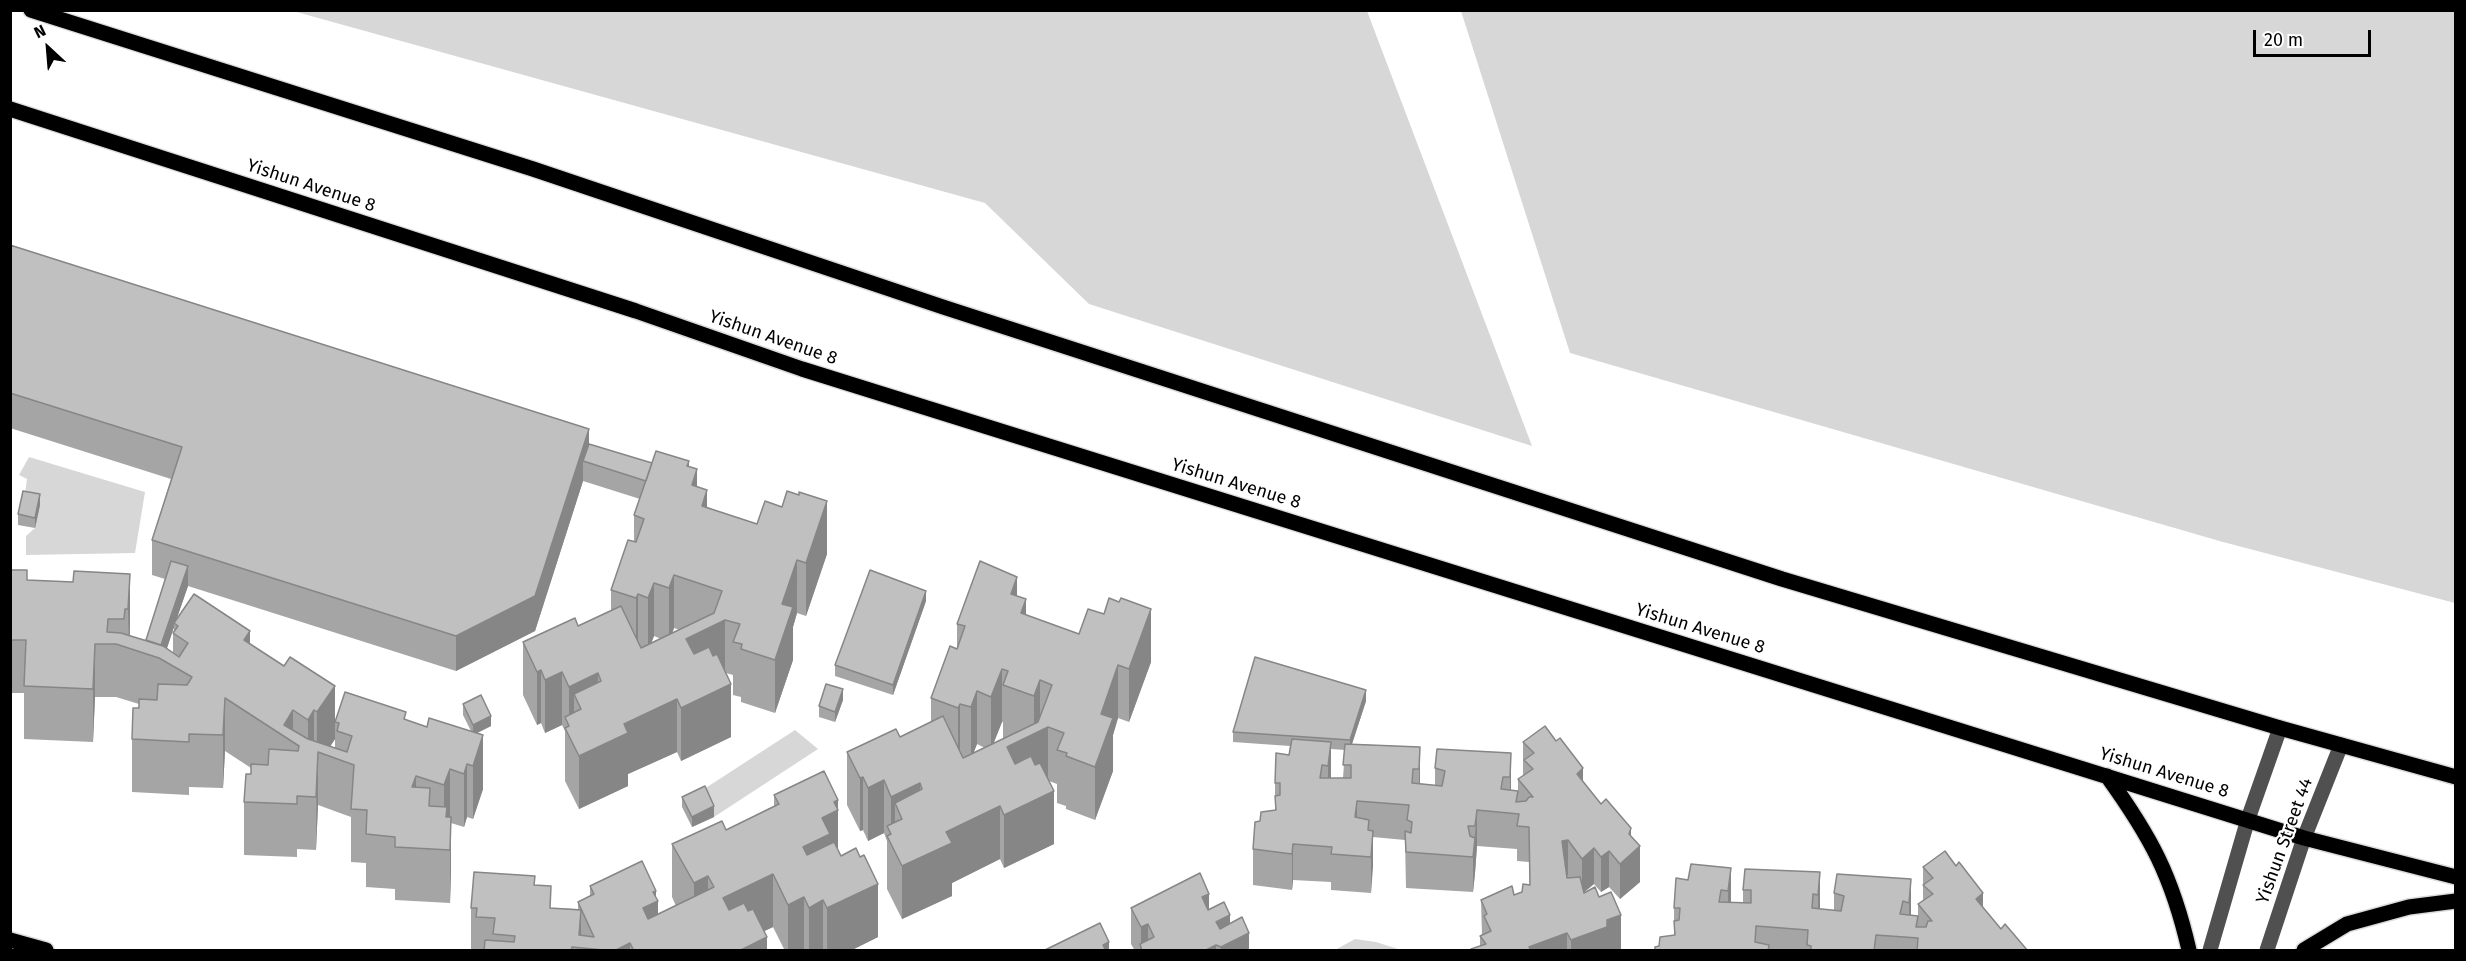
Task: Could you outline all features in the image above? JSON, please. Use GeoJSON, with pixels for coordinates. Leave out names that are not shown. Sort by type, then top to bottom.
{"type":"FeatureCollection","features":[{"type":"Feature","properties":{"kind":"main road"},"geometry":{"type":"LineString","coordinates":[[31,10],[532,169],[954,311],[1782,579],[2280,728],[2456,777]]}},
{"type":"Feature","properties":{"kind":"main road","name":"Yishun Avenue 8"},"geometry":{"type":"LineString","coordinates":[[10,109],[636,311],[814,373],[2304,838],[2456,877]]}},
{"type":"Feature","properties":{"kind":"main road"},"geometry":{"type":"LineString","coordinates":[[2107,776],[2153,845],[2180,911],[2188,951]]}},
{"type":"Feature","properties":{"kind":"main road"},"geometry":{"type":"LineString","coordinates":[[2304,951],[2347,924],[2409,907],[2456,901]]}},
{"type":"Feature","properties":{"kind":"main road"},"geometry":{"type":"LineString","coordinates":[[10,940],[46,951]]}},
{"type":"Feature","properties":{"kind":"street","name":"Yishun Street 44"},"geometry":{"type":"LineString","coordinates":[[2210,951],[2248,819],[2280,728]]}},
{"type":"Feature","properties":{"kind":"street","name":"Yishun Street 44"},"geometry":{"type":"LineString","coordinates":[[2267,951],[2304,838],[2341,745]]}},
{"type":"Feature","properties":{"kind":"shaded area"},"geometry":{"type":"Polygon","coordinates":[[[293,11],[1367,11],[1532,446],[1089,304],[985,203],[293,11]]]}},
{"type":"Feature","properties":{"kind":"shaded area"},"geometry":{"type":"Polygon","coordinates":[[[1461,11],[2455,11],[2455,603],[2223,542],[1570,353],[1461,11]]]}},
{"type":"Feature","properties":{"kind":"shaded area"},"geometry":{"type":"Polygon","coordinates":[[[29,457],[145,492],[135,553],[26,555],[26,536],[35,528],[25,494],[27,479],[19,475],[29,457]]]}},
{"type":"Feature","properties":{"kind":"shaded area"},"geometry":{"type":"Polygon","coordinates":[[[795,730],[818,749],[714,817],[701,791],[795,730]]]}},
{"type":"Feature","properties":{"kind":"shaded area"},"geometry":{"type":"Polygon","coordinates":[[[1355,939],[1376,942],[1401,950],[1335,950],[1355,939]]]}},
{"type":"Feature","properties":{"kind":"building"},"geometry":{"type":"Polygon","coordinates":[[[10,245],[589,429],[535,596],[456,636],[152,540],[182,447],[10,393],[10,245]]]}},
{"type":"Feature","properties":{"kind":"building"},"geometry":{"type":"Polygon","coordinates":[[[589,444],[652,463],[646,481],[583,461],[589,444]]]}},
{"type":"Feature","properties":{"kind":"building"},"geometry":{"type":"Polygon","coordinates":[[[656,451],[689,461],[687,466],[697,469],[692,485],[707,490],[702,506],[757,524],[765,501],[782,507],[787,491],[799,495],[799,492],[827,501],[806,563],[797,560],[782,604],[793,607],[775,660],[741,649],[742,644],[733,642],[740,624],[725,620],[686,639],[694,654],[709,647],[713,656],[717,654],[731,684],[681,708],[677,699],[624,724],[628,733],[579,756],[565,728],[569,726],[565,717],[581,709],[574,694],[601,681],[598,673],[569,687],[562,672],[545,680],[541,670],[537,672],[523,642],[575,618],[578,626],[621,606],[641,648],[714,613],[722,591],[674,575],[669,588],[654,583],[648,598],[638,594],[636,598],[611,590],[628,540],[636,542],[644,519],[634,515],[656,451]]]}},
{"type":"Feature","properties":{"kind":"building"},"geometry":{"type":"Polygon","coordinates":[[[23,491],[40,494],[35,518],[18,514],[23,491]]]}},
{"type":"Feature","properties":{"kind":"building"},"geometry":{"type":"Polygon","coordinates":[[[171,561],[188,566],[161,645],[146,640],[171,561]]]}},
{"type":"Feature","properties":{"kind":"building"},"geometry":{"type":"Polygon","coordinates":[[[980,561],[1017,577],[1011,594],[1026,599],[1021,613],[1079,634],[1088,609],[1104,614],[1109,598],[1119,602],[1121,598],[1151,609],[1129,669],[1118,665],[1101,714],[1113,718],[1095,767],[1066,756],[1067,753],[1057,750],[1064,733],[1048,727],[1007,747],[1015,764],[1031,756],[1035,765],[1040,763],[1054,791],[1004,815],[1000,806],[946,832],[952,843],[902,866],[887,836],[891,834],[887,826],[902,819],[895,803],[922,789],[920,783],[891,797],[884,780],[868,788],[863,777],[860,778],[847,752],[896,729],[900,737],[943,716],[963,758],[1038,722],[1052,685],[1040,680],[1034,696],[1003,685],[1008,671],[1002,669],[991,697],[977,691],[971,707],[960,704],[958,708],[931,698],[950,646],[957,649],[965,626],[957,624],[980,561]]]}},
{"type":"Feature","properties":{"kind":"building"},"geometry":{"type":"Polygon","coordinates":[[[10,570],[27,570],[27,580],[73,582],[74,571],[130,574],[128,609],[125,609],[124,619],[108,619],[107,632],[121,633],[163,646],[179,657],[188,643],[173,633],[178,626],[174,623],[194,594],[250,631],[244,640],[284,666],[290,657],[335,686],[317,712],[314,710],[308,720],[293,710],[284,725],[308,739],[347,752],[352,736],[337,731],[339,723],[335,722],[345,692],[406,712],[404,719],[427,727],[429,718],[483,735],[473,766],[467,764],[464,774],[450,769],[444,785],[416,776],[412,787],[430,788],[429,806],[447,807],[446,817],[451,817],[450,850],[395,847],[395,837],[366,834],[367,810],[351,809],[354,765],[318,752],[316,797],[297,796],[297,804],[244,802],[246,774],[251,774],[251,764],[268,765],[269,749],[298,751],[299,746],[225,698],[223,735],[189,734],[189,742],[132,739],[133,708],[139,708],[139,699],[157,700],[158,684],[187,685],[192,677],[159,658],[116,644],[95,644],[93,689],[24,686],[26,640],[10,640],[10,570]]]}},
{"type":"Feature","properties":{"kind":"building"},"geometry":{"type":"Polygon","coordinates":[[[870,570],[926,591],[893,685],[835,665],[870,570]]]}},
{"type":"Feature","properties":{"kind":"building"},"geometry":{"type":"Polygon","coordinates":[[[1255,657],[1366,690],[1350,740],[1233,732],[1255,657]]]}},
{"type":"Feature","properties":{"kind":"building"},"geometry":{"type":"Polygon","coordinates":[[[826,684],[843,689],[835,712],[819,706],[826,684]]]}},
{"type":"Feature","properties":{"kind":"building"},"geometry":{"type":"Polygon","coordinates":[[[481,695],[491,716],[473,725],[463,704],[481,695]]]}},
{"type":"Feature","properties":{"kind":"building"},"geometry":{"type":"Polygon","coordinates":[[[1545,726],[1556,741],[1560,738],[1583,768],[1577,774],[1601,804],[1606,799],[1631,828],[1629,834],[1640,846],[1620,864],[1609,851],[1601,857],[1594,848],[1582,859],[1568,840],[1562,841],[1567,878],[1580,877],[1584,893],[1595,887],[1599,897],[1611,892],[1621,915],[1607,920],[1607,927],[1571,940],[1567,933],[1529,947],[1531,951],[1472,951],[1471,949],[1486,944],[1480,936],[1491,931],[1484,916],[1487,914],[1481,900],[1512,886],[1514,895],[1522,892],[1523,884],[1530,885],[1529,827],[1517,826],[1519,814],[1477,810],[1475,826],[1468,826],[1470,836],[1475,838],[1473,857],[1406,852],[1405,831],[1411,833],[1412,822],[1407,820],[1409,805],[1357,801],[1355,817],[1369,820],[1368,830],[1373,831],[1371,857],[1331,854],[1332,847],[1293,844],[1292,854],[1253,849],[1255,822],[1260,821],[1261,812],[1276,810],[1275,796],[1280,795],[1280,783],[1275,783],[1276,753],[1289,755],[1292,739],[1331,742],[1328,766],[1322,765],[1320,778],[1351,778],[1351,765],[1343,765],[1345,744],[1420,747],[1419,769],[1413,769],[1412,783],[1442,786],[1445,771],[1435,768],[1437,749],[1511,753],[1510,777],[1503,777],[1501,789],[1518,791],[1516,802],[1526,801],[1529,797],[1533,797],[1518,779],[1533,769],[1524,760],[1534,753],[1523,742],[1545,726]]]}},
{"type":"Feature","properties":{"kind":"building"},"geometry":{"type":"Polygon","coordinates":[[[824,771],[838,800],[834,802],[838,810],[822,818],[830,834],[803,847],[807,855],[834,842],[841,856],[856,848],[860,857],[864,855],[878,884],[827,908],[823,900],[809,908],[804,897],[788,905],[773,874],[723,898],[729,910],[744,903],[748,911],[753,909],[767,937],[739,951],[634,951],[630,943],[614,951],[572,947],[571,951],[484,951],[485,940],[514,942],[515,936],[493,934],[495,918],[476,917],[477,908],[471,908],[474,872],[535,876],[534,885],[551,886],[550,908],[581,910],[579,935],[594,937],[578,902],[594,894],[590,886],[642,861],[656,891],[653,892],[658,901],[643,908],[648,919],[714,887],[708,876],[694,883],[672,844],[722,821],[726,830],[779,804],[774,795],[824,771]]]}},
{"type":"Feature","properties":{"kind":"building"},"geometry":{"type":"Polygon","coordinates":[[[705,786],[714,806],[692,817],[682,797],[705,786]]]}},
{"type":"Feature","properties":{"kind":"building"},"geometry":{"type":"Polygon","coordinates":[[[1945,851],[1956,866],[1959,862],[1983,893],[1976,899],[2001,929],[2005,924],[2028,951],[1917,951],[1918,938],[1876,935],[1874,951],[1811,951],[1811,946],[1807,945],[1808,930],[1756,926],[1755,942],[1769,945],[1768,951],[1655,951],[1655,947],[1659,946],[1660,937],[1675,935],[1674,921],[1679,920],[1680,908],[1674,908],[1676,878],[1688,880],[1691,864],[1731,868],[1728,891],[1721,890],[1719,902],[1751,903],[1751,890],[1743,890],[1745,869],[1820,872],[1818,895],[1813,894],[1812,908],[1841,911],[1844,896],[1834,893],[1837,874],[1911,879],[1909,903],[1903,901],[1900,914],[1918,916],[1916,927],[1926,927],[1928,921],[1932,921],[1918,904],[1933,894],[1923,885],[1933,878],[1923,867],[1945,851]]]}},
{"type":"Feature","properties":{"kind":"building"},"geometry":{"type":"Polygon","coordinates":[[[1200,873],[1209,894],[1202,897],[1208,910],[1224,902],[1230,915],[1216,922],[1220,929],[1242,917],[1249,933],[1221,947],[1216,945],[1204,951],[1142,951],[1140,944],[1154,937],[1148,924],[1141,927],[1131,908],[1200,873]]]}},
{"type":"Feature","properties":{"kind":"building"},"geometry":{"type":"Polygon","coordinates":[[[1100,923],[1109,942],[1103,945],[1106,951],[1043,951],[1100,923]]]}}]}
